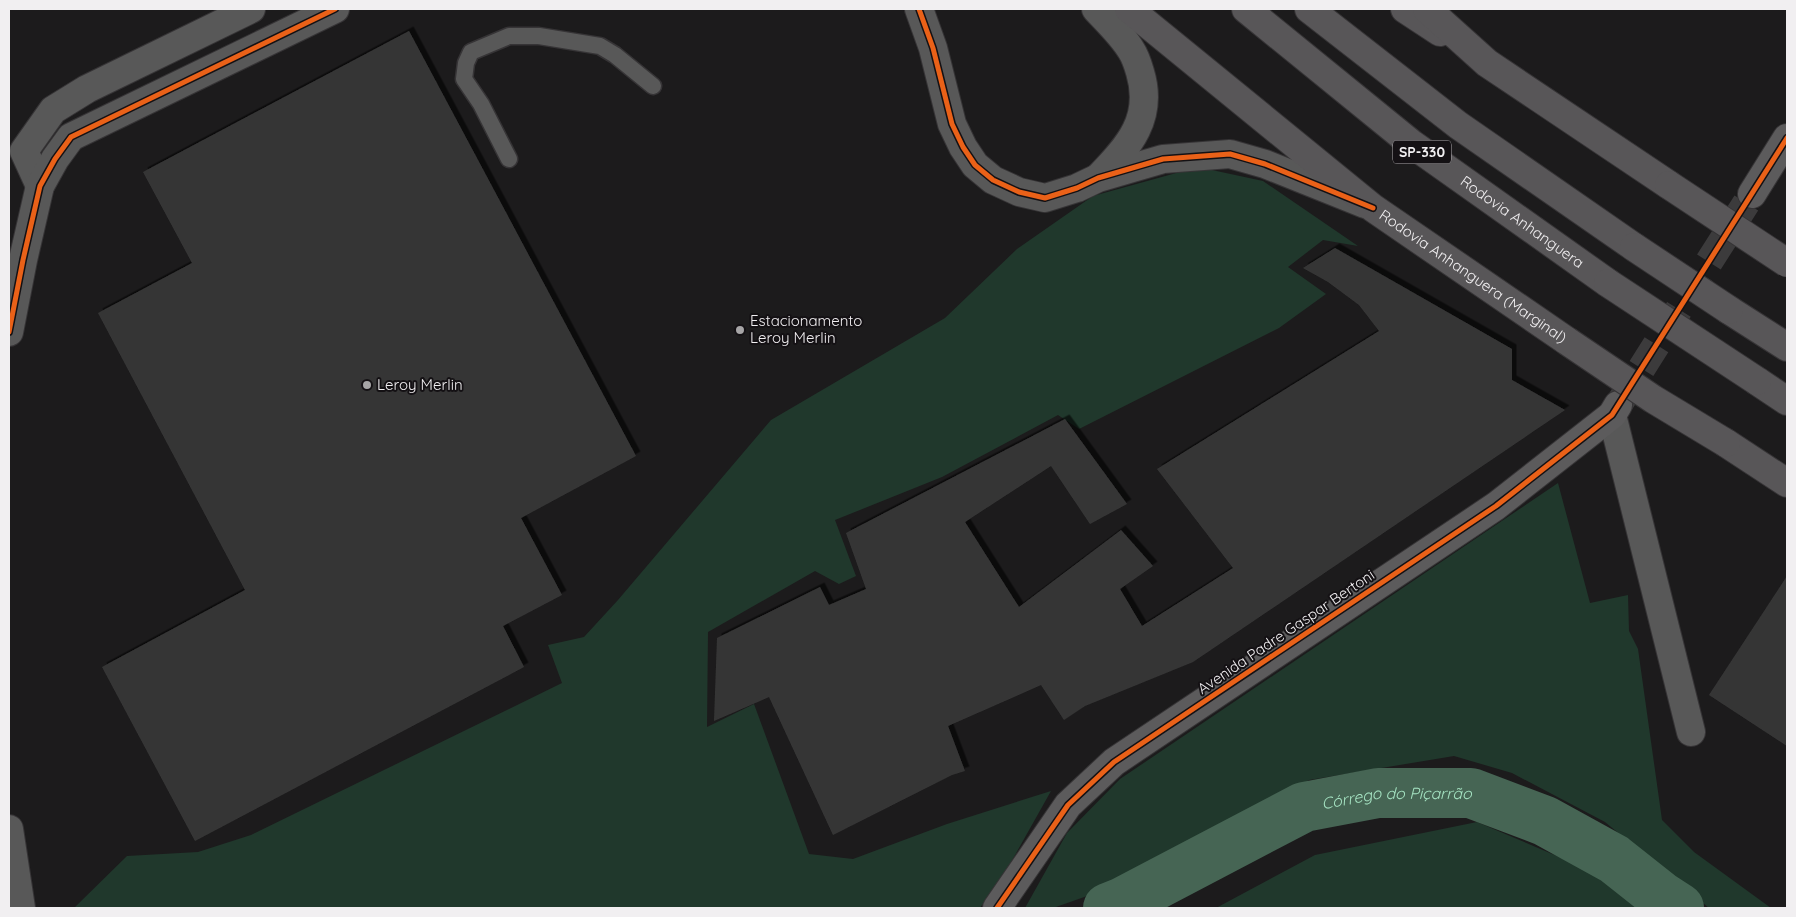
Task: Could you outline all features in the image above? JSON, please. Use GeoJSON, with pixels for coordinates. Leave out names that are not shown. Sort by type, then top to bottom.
{"type":"FeatureCollection","features":[{"type":"Feature","properties":{"kind":"highway","name":"Rodovia Anhanguera (Marginal)"},"geometry":{"type":"LineString","coordinates":[[1129,9],[1373,208],[1653,399],[1726,443],[1787,484]]}},
{"type":"Feature","properties":{"kind":"highway","name":"Rodovia Anhanguera"},"geometry":{"type":"LineString","coordinates":[[1246,9],[1412,144],[1608,284],[1787,401]]}},
{"type":"Feature","properties":{"kind":"highway","name":"SP-330"},"geometry":{"type":"LineString","coordinates":[[1309,9],[1458,125],[1634,246],[1787,347]]}},
{"type":"Feature","properties":{"kind":"highway"},"geometry":{"type":"LineString","coordinates":[[1405,9],[1787,263]]}},
{"type":"Feature","properties":{"kind":"highway"},"geometry":{"type":"LineString","coordinates":[[1427,9],[1487,63]]}},
{"type":"Feature","properties":{"kind":"street"},"geometry":{"type":"LineString","coordinates":[[16,150],[53,110],[87,89],[251,9]]}},
{"type":"Feature","properties":{"kind":"street"},"geometry":{"type":"LineString","coordinates":[[9,332],[22,260],[40,186],[55,159],[71,137],[335,9]]}},
{"type":"Feature","properties":{"kind":"street"},"geometry":{"type":"LineString","coordinates":[[920,9],[933,48],[952,124],[963,147],[975,165],[992,180],[1019,192],[1045,198],[1076,188],[1098,178],[1163,159],[1230,154],[1265,164],[1373,208]]}},
{"type":"Feature","properties":{"kind":"street"},"geometry":{"type":"LineString","coordinates":[[1096,9],[1132,51],[1144,87],[1144,111],[1133,135],[1119,156],[1098,178]]}},
{"type":"Feature","properties":{"kind":"street"},"geometry":{"type":"LineString","coordinates":[[1752,194],[1787,138]]}},
{"type":"Feature","properties":{"kind":"street"},"geometry":{"type":"LineString","coordinates":[[16,150],[55,159]]}},
{"type":"Feature","properties":{"kind":"street"},"geometry":{"type":"LineString","coordinates":[[16,150],[40,186]]}},
{"type":"Feature","properties":{"kind":"street","name":"Avenida Padre Gaspar Bertoni"},"geometry":{"type":"LineString","coordinates":[[998,908],[1068,805],[1114,762],[1496,506],[1615,410],[1691,732]]}},
{"type":"Feature","properties":{"kind":"street"},"geometry":{"type":"LineString","coordinates":[[9,829],[21,908]]}},
{"type":"Feature","properties":{"kind":"lane"},"geometry":{"type":"LineString","coordinates":[[509,159],[481,104],[464,79],[466,63],[471,52],[509,36],[539,36],[600,46],[653,86]]}},
{"type":"Feature","properties":{"kind":"green space"},"geometry":{"type":"Polygon","coordinates":[[[1198,167],[1263,181],[1358,246],[1323,240],[1288,267],[1326,294],[1279,328],[1079,429],[1058,415],[942,477],[835,520],[856,576],[839,584],[815,571],[708,632],[707,727],[754,704],[809,854],[853,859],[947,824],[1051,791],[1010,864],[980,908],[74,908],[127,856],[198,852],[251,835],[562,683],[548,645],[584,637],[618,600],[771,420],[945,318],[1017,249],[1093,196],[1198,167]]]}},
{"type":"Feature","properties":{"kind":"green space"},"geometry":{"type":"Polygon","coordinates":[[[1558,483],[1590,603],[1628,595],[1629,631],[1638,649],[1662,820],[1694,852],[1771,908],[1709,908],[1605,822],[1512,773],[1454,756],[1309,780],[1127,882],[1053,908],[1025,908],[1067,833],[1120,779],[1558,483]]]}},
{"type":"Feature","properties":{"kind":"green space"},"geometry":{"type":"Polygon","coordinates":[[[1477,822],[1625,885],[1657,908],[1216,908],[1315,855],[1477,822]]]}},
{"type":"Feature","properties":{"kind":"building","name":"Leroy Merlin"},"geometry":{"type":"Polygon","coordinates":[[[409,31],[636,456],[521,518],[562,595],[503,626],[524,667],[195,841],[102,667],[245,590],[98,313],[192,263],[143,172],[409,31]]]}},
{"type":"Feature","properties":{"kind":"building"},"geometry":{"type":"Polygon","coordinates":[[[1335,248],[1512,349],[1512,380],[1565,410],[1193,662],[1085,706],[1064,720],[1041,685],[948,726],[965,771],[952,775],[833,835],[769,697],[714,721],[717,638],[820,587],[829,605],[866,589],[846,533],[1065,419],[1127,504],[1090,524],[1051,466],[965,522],[1019,607],[1121,530],[1153,566],[1120,589],[1142,626],[1233,568],[1157,469],[1379,331],[1359,305],[1328,282],[1303,268],[1335,248]]]}},
{"type":"Feature","properties":{"kind":"building"},"geometry":{"type":"Polygon","coordinates":[[[1787,576],[1787,746],[1709,695],[1787,576]]]}},
{"type":"Feature","properties":{"kind":"waterway","name":"Córrego do Piçarrão"},"geometry":{"type":"LineString","coordinates":[[1108,908],[1123,902],[1304,807],[1378,793],[1471,793],[1545,821],[1614,859],[1679,908]]}},
{"type":"Feature","properties":{"kind":"tunnel"},"geometry":{"type":"LineString","coordinates":[[1619,404],[1752,194]]}},
{"type":"Feature","properties":{"kind":"cycle path"},"geometry":{"type":"LineString","coordinates":[[9,332],[40,186],[55,159],[71,137],[335,9]]}},
{"type":"Feature","properties":{"kind":"cycle path"},"geometry":{"type":"LineString","coordinates":[[919,9],[933,48],[952,124],[963,147],[975,165],[993,180],[1019,192],[1045,198],[1077,188],[1098,178],[1163,159],[1230,154],[1265,164],[1373,208]]}},
{"type":"Feature","properties":{"kind":"cycle path"},"geometry":{"type":"LineString","coordinates":[[997,908],[1068,805],[1114,762],[1496,506],[1612,415],[1787,138]]}},
{"type":"Feature","properties":{"kind":"place","name":"Estacionamento Leroy Merlin"},"geometry":{"type":"Point","coordinates":[740,330]}},
{"type":"Feature","properties":{"kind":"place","name":"Leroy Merlin"},"geometry":{"type":"Point","coordinates":[367,385]}}]}
